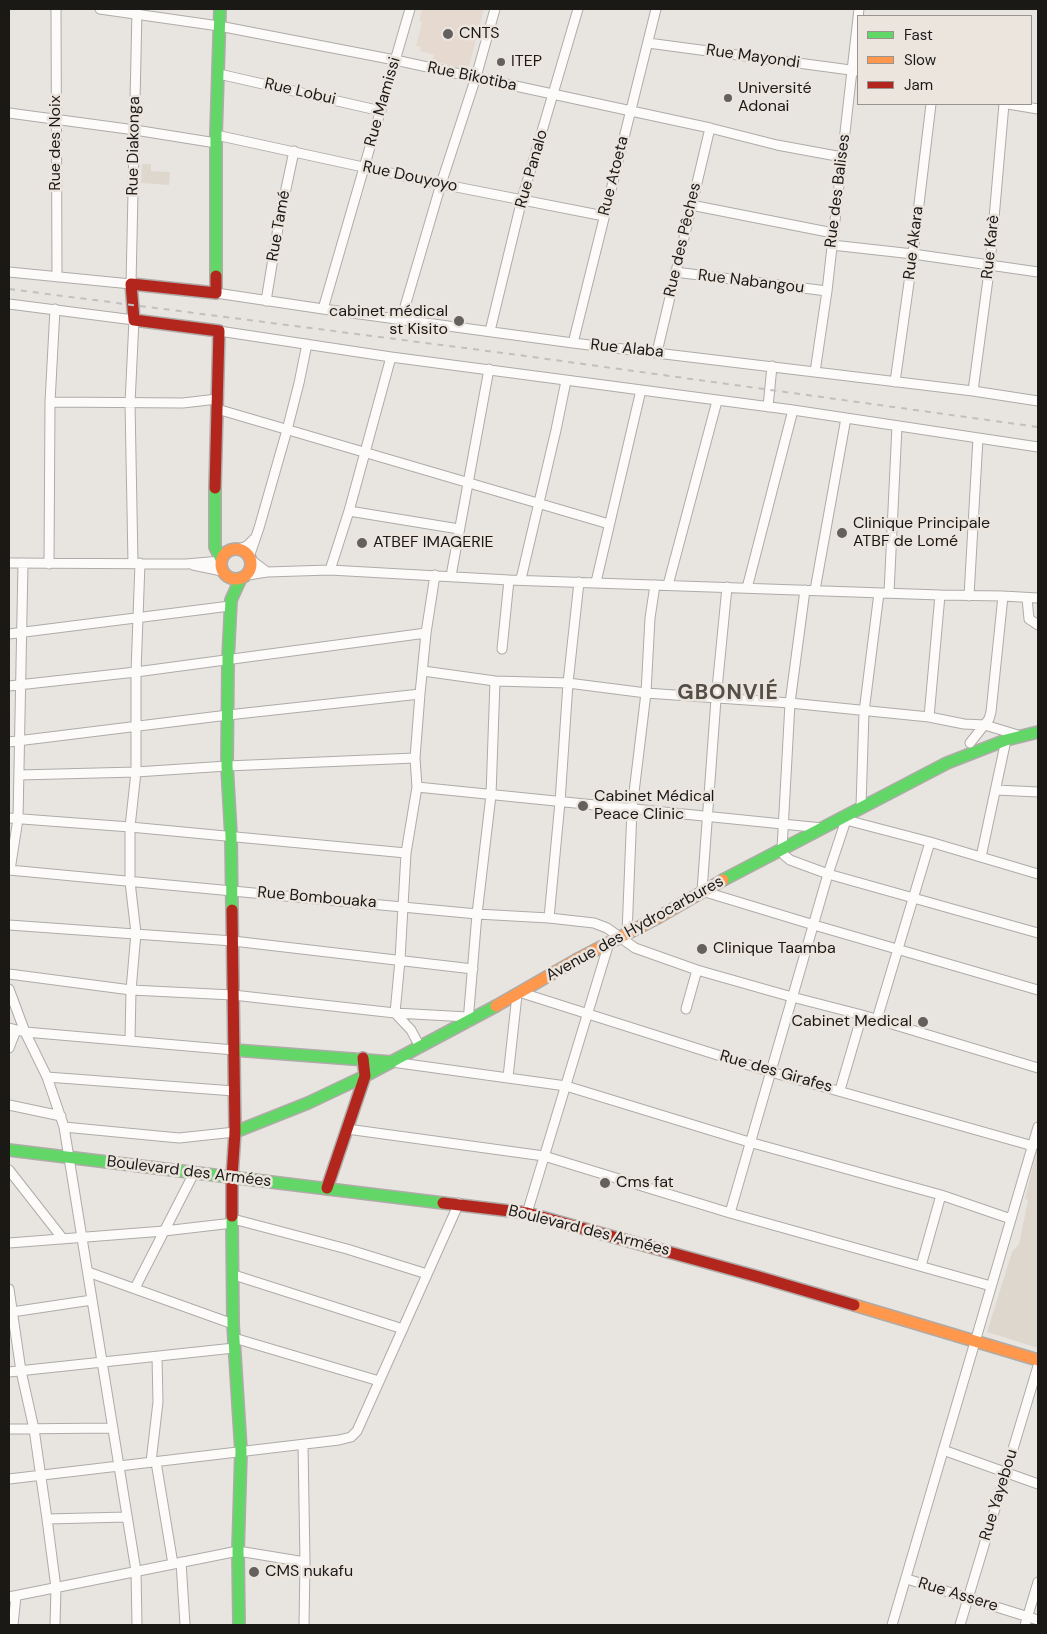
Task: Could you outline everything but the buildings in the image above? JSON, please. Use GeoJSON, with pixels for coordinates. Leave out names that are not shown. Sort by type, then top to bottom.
{"type":"FeatureCollection","features":[{"type":"Feature","properties":{"kind":"main road"},"geometry":{"type":"LineString","coordinates":[[220,9],[216,139],[216,293],[131,284],[134,320],[219,331],[214,532],[215,547],[223,567],[231,603],[228,659],[227,766],[231,836],[233,941],[235,1132],[232,1177],[234,1343],[241,1451],[238,1551],[239,1625]]}},
{"type":"Feature","properties":{"kind":"main road"},"geometry":{"type":"LineString","coordinates":[[214,532],[225,545],[237,549],[250,558],[251,566],[231,603]]}},
{"type":"Feature","properties":{"kind":"main road"},"geometry":{"type":"LineString","coordinates":[[223,567],[227,552],[237,549]]}},
{"type":"Feature","properties":{"kind":"main road"},"geometry":{"type":"LineString","coordinates":[[223,567],[244,576]]}},
{"type":"Feature","properties":{"kind":"main road","name":"Avenue des Hydrocarbures"},"geometry":{"type":"LineString","coordinates":[[235,1132],[308,1102],[392,1062],[468,1019],[519,994],[576,960],[702,891],[822,828],[844,819],[861,806],[947,762],[1002,742],[1038,732]]}},
{"type":"Feature","properties":{"kind":"main road"},"geometry":{"type":"LineString","coordinates":[[234,1050],[363,1058],[392,1062]]}},
{"type":"Feature","properties":{"kind":"main road"},"geometry":{"type":"LineString","coordinates":[[328,1188],[365,1076],[363,1058]]}},
{"type":"Feature","properties":{"kind":"main road","name":"Boulevard des Armées"},"geometry":{"type":"LineString","coordinates":[[9,1150],[459,1203],[527,1213],[725,1267],[1038,1360]]}},
{"type":"Feature","properties":{"kind":"street","name":"Rue des Noix"},"geometry":{"type":"LineString","coordinates":[[56,9],[57,277]]}},
{"type":"Feature","properties":{"kind":"street","name":"Rue Bikotiba"},"geometry":{"type":"LineString","coordinates":[[100,9],[137,11],[395,60],[710,128],[777,145],[842,157]]}},
{"type":"Feature","properties":{"kind":"street","name":"Rue Mamissi"},"geometry":{"type":"LineString","coordinates":[[323,309],[410,9]]}},
{"type":"Feature","properties":{"kind":"street"},"geometry":{"type":"LineString","coordinates":[[401,320],[495,9]]}},
{"type":"Feature","properties":{"kind":"street","name":"Rue Panalo"},"geometry":{"type":"LineString","coordinates":[[490,331],[522,199],[578,9]]}},
{"type":"Feature","properties":{"kind":"street","name":"Rue Atoeta"},"geometry":{"type":"LineString","coordinates":[[573,343],[656,9]]}},
{"type":"Feature","properties":{"kind":"street","name":"Rue Diakonga"},"geometry":{"type":"LineString","coordinates":[[131,284],[137,11]]}},
{"type":"Feature","properties":{"kind":"street","name":"Rue Mayondi"},"geometry":{"type":"LineString","coordinates":[[648,43],[856,70]]}},
{"type":"Feature","properties":{"kind":"street","name":"Rue des Balises"},"geometry":{"type":"LineString","coordinates":[[815,372],[827,292],[842,157],[856,70],[857,50]]}},
{"type":"Feature","properties":{"kind":"street","name":"Rue Lobui"},"geometry":{"type":"LineString","coordinates":[[218,74],[381,111]]}},
{"type":"Feature","properties":{"kind":"street","name":"Rue Akara"},"geometry":{"type":"LineString","coordinates":[[895,382],[931,105]]}},
{"type":"Feature","properties":{"kind":"street","name":"Rue Karè"},"geometry":{"type":"LineString","coordinates":[[973,391],[990,264],[1006,105]]}},
{"type":"Feature","properties":{"kind":"street"},"geometry":{"type":"LineString","coordinates":[[1012,105],[1038,109]]}},
{"type":"Feature","properties":{"kind":"street","name":"Rue Douyoyo"},"geometry":{"type":"LineString","coordinates":[[9,113],[216,139],[294,151],[441,184],[604,216]]}},
{"type":"Feature","properties":{"kind":"street","name":"Rue des Pêches"},"geometry":{"type":"LineString","coordinates":[[656,352],[710,128]]}},
{"type":"Feature","properties":{"kind":"street","name":"Rue Tamé"},"geometry":{"type":"LineString","coordinates":[[266,301],[279,222],[294,151]]}},
{"type":"Feature","properties":{"kind":"street"},"geometry":{"type":"LineString","coordinates":[[690,205],[833,233]]}},
{"type":"Feature","properties":{"kind":"street"},"geometry":{"type":"LineString","coordinates":[[832,245],[990,264],[1038,272]]}},
{"type":"Feature","properties":{"kind":"street"},"geometry":{"type":"LineString","coordinates":[[9,272],[131,284]]}},
{"type":"Feature","properties":{"kind":"street","name":"Rue Nabangou"},"geometry":{"type":"LineString","coordinates":[[675,272],[827,292]]}},
{"type":"Feature","properties":{"kind":"street","name":"Rue Alaba"},"geometry":{"type":"LineString","coordinates":[[216,293],[573,343],[973,391],[1038,401]]}},
{"type":"Feature","properties":{"kind":"street"},"geometry":{"type":"LineString","coordinates":[[9,304],[134,320],[130,403],[138,618],[136,772],[130,827],[130,882],[136,933],[131,990],[130,1041]]}},
{"type":"Feature","properties":{"kind":"street"},"geometry":{"type":"LineString","coordinates":[[49,564],[50,402],[54,309]]}},
{"type":"Feature","properties":{"kind":"street"},"geometry":{"type":"LineString","coordinates":[[219,331],[391,357],[793,410],[1038,446]]}},
{"type":"Feature","properties":{"kind":"street"},"geometry":{"type":"LineString","coordinates":[[267,572],[250,558],[287,430],[307,344]]}},
{"type":"Feature","properties":{"kind":"street"},"geometry":{"type":"LineString","coordinates":[[330,570],[366,453],[391,357]]}},
{"type":"Feature","properties":{"kind":"street"},"geometry":{"type":"LineString","coordinates":[[768,407],[772,366]]}},
{"type":"Feature","properties":{"kind":"street"},"geometry":{"type":"LineString","coordinates":[[451,576],[489,369]]}},
{"type":"Feature","properties":{"kind":"street"},"geometry":{"type":"LineString","coordinates":[[521,580],[540,503],[566,381]]}},
{"type":"Feature","properties":{"kind":"street"},"geometry":{"type":"LineString","coordinates":[[596,582],[641,390]]}},
{"type":"Feature","properties":{"kind":"street"},"geometry":{"type":"LineString","coordinates":[[668,585],[717,401]]}},
{"type":"Feature","properties":{"kind":"street"},"geometry":{"type":"LineString","coordinates":[[50,402],[217,404],[287,430],[609,524]]}},
{"type":"Feature","properties":{"kind":"street"},"geometry":{"type":"LineString","coordinates":[[747,588],[793,410]]}},
{"type":"Feature","properties":{"kind":"street"},"geometry":{"type":"LineString","coordinates":[[815,590],[846,418]]}},
{"type":"Feature","properties":{"kind":"street"},"geometry":{"type":"LineString","coordinates":[[889,593],[897,426]]}},
{"type":"Feature","properties":{"kind":"street"},"geometry":{"type":"LineString","coordinates":[[969,596],[978,438]]}},
{"type":"Feature","properties":{"kind":"street"},"geometry":{"type":"LineString","coordinates":[[349,511],[459,529]]}},
{"type":"Feature","properties":{"kind":"street"},"geometry":{"type":"LineString","coordinates":[[237,549],[247,546],[256,537]]}},
{"type":"Feature","properties":{"kind":"street"},"geometry":{"type":"LineString","coordinates":[[9,562],[49,564],[186,564],[223,567]]}},
{"type":"Feature","properties":{"kind":"street"},"geometry":{"type":"LineString","coordinates":[[9,870],[19,775],[23,563]]}},
{"type":"Feature","properties":{"kind":"street"},"geometry":{"type":"LineString","coordinates":[[244,576],[267,572],[330,570],[509,580],[1038,598]]}},
{"type":"Feature","properties":{"kind":"street"},"geometry":{"type":"LineString","coordinates":[[420,1047],[411,1030],[395,1013],[406,853],[418,788],[415,758],[420,694],[426,633],[435,575]]}},
{"type":"Feature","properties":{"kind":"street"},"geometry":{"type":"LineString","coordinates":[[502,649],[509,580]]}},
{"type":"Feature","properties":{"kind":"street"},"geometry":{"type":"LineString","coordinates":[[549,918],[560,802],[568,683],[579,582]]}},
{"type":"Feature","properties":{"kind":"street"},"geometry":{"type":"LineString","coordinates":[[624,935],[632,810],[646,693],[650,618],[655,585]]}},
{"type":"Feature","properties":{"kind":"street"},"geometry":{"type":"LineString","coordinates":[[727,587],[716,698],[702,891],[1038,990]]}},
{"type":"Feature","properties":{"kind":"street"},"geometry":{"type":"LineString","coordinates":[[805,590],[790,703],[782,849],[784,855],[790,860],[828,874],[1038,933]]}},
{"type":"Feature","properties":{"kind":"street"},"geometry":{"type":"LineString","coordinates":[[861,806],[864,712],[879,593]]}},
{"type":"Feature","properties":{"kind":"street"},"geometry":{"type":"LineString","coordinates":[[928,717],[940,595]]}},
{"type":"Feature","properties":{"kind":"street"},"geometry":{"type":"LineString","coordinates":[[964,756],[970,743],[989,719],[1003,596]]}},
{"type":"Feature","properties":{"kind":"street"},"geometry":{"type":"LineString","coordinates":[[1027,598],[1029,619],[1038,625]]}},
{"type":"Feature","properties":{"kind":"street"},"geometry":{"type":"LineString","coordinates":[[9,634],[138,618],[231,603]]}},
{"type":"Feature","properties":{"kind":"street"},"geometry":{"type":"LineString","coordinates":[[9,686],[136,672],[426,633]]}},
{"type":"Feature","properties":{"kind":"street"},"geometry":{"type":"LineString","coordinates":[[423,671],[494,681],[568,683],[646,693],[790,703],[928,717],[964,724],[985,725],[1021,736]]}},
{"type":"Feature","properties":{"kind":"street"},"geometry":{"type":"LineString","coordinates":[[9,974],[131,990],[233,995],[468,1019],[491,795],[494,681]]}},
{"type":"Feature","properties":{"kind":"street"},"geometry":{"type":"LineString","coordinates":[[9,742],[420,694]]}},
{"type":"Feature","properties":{"kind":"street"},"geometry":{"type":"LineString","coordinates":[[981,857],[996,790],[1002,742],[990,712]]}},
{"type":"Feature","properties":{"kind":"street"},"geometry":{"type":"LineString","coordinates":[[964,724],[970,735],[970,743]]}},
{"type":"Feature","properties":{"kind":"street"},"geometry":{"type":"LineString","coordinates":[[19,775],[136,772],[415,758]]}},
{"type":"Feature","properties":{"kind":"street"},"geometry":{"type":"LineString","coordinates":[[418,788],[822,828]]}},
{"type":"Feature","properties":{"kind":"street"},"geometry":{"type":"LineString","coordinates":[[996,790],[1038,792]]}},
{"type":"Feature","properties":{"kind":"street"},"geometry":{"type":"LineString","coordinates":[[14,818],[406,853]]}},
{"type":"Feature","properties":{"kind":"street"},"geometry":{"type":"LineString","coordinates":[[730,1213],[844,819],[1038,874]]}},
{"type":"Feature","properties":{"kind":"street"},"geometry":{"type":"LineString","coordinates":[[878,1019],[930,842]]}},
{"type":"Feature","properties":{"kind":"street","name":"Rue Bombouaka"},"geometry":{"type":"LineString","coordinates":[[9,870],[600,924],[624,935],[636,948],[697,970],[878,1019],[1038,1068]]}},
{"type":"Feature","properties":{"kind":"street"},"geometry":{"type":"LineString","coordinates":[[9,925],[233,941],[473,969]]}},
{"type":"Feature","properties":{"kind":"street"},"geometry":{"type":"LineString","coordinates":[[527,1213],[609,943]]}},
{"type":"Feature","properties":{"kind":"street"},"geometry":{"type":"LineString","coordinates":[[686,1009],[697,970]]}},
{"type":"Feature","properties":{"kind":"street"},"geometry":{"type":"LineString","coordinates":[[9,990],[16,1030],[47,1077],[64,1127],[136,1571],[137,1625]]}},
{"type":"Feature","properties":{"kind":"street"},"geometry":{"type":"LineString","coordinates":[[508,1077],[519,994]]}},
{"type":"Feature","properties":{"kind":"street","name":"Rue des Girafes"},"geometry":{"type":"LineString","coordinates":[[519,994],[770,1072],[840,1090],[1033,1146]]}},
{"type":"Feature","properties":{"kind":"street"},"geometry":{"type":"LineString","coordinates":[[840,1090],[862,1015]]}},
{"type":"Feature","properties":{"kind":"street"},"geometry":{"type":"LineString","coordinates":[[16,1030],[234,1050]]}},
{"type":"Feature","properties":{"kind":"street"},"geometry":{"type":"LineString","coordinates":[[9,1048],[16,1030]]}},
{"type":"Feature","properties":{"kind":"street"},"geometry":{"type":"LineString","coordinates":[[392,1062],[566,1086],[749,1142],[941,1195],[1011,1219]]}},
{"type":"Feature","properties":{"kind":"street"},"geometry":{"type":"LineString","coordinates":[[47,1077],[234,1092]]}},
{"type":"Feature","properties":{"kind":"street"},"geometry":{"type":"LineString","coordinates":[[9,1106],[61,1116]]}},
{"type":"Feature","properties":{"kind":"street"},"geometry":{"type":"LineString","coordinates":[[64,1127],[179,1138],[235,1132]]}},
{"type":"Feature","properties":{"kind":"street"},"geometry":{"type":"LineString","coordinates":[[892,1625],[1038,1127]]}},
{"type":"Feature","properties":{"kind":"street"},"geometry":{"type":"LineString","coordinates":[[347,1129],[544,1156],[730,1213],[991,1286]]}},
{"type":"Feature","properties":{"kind":"street"},"geometry":{"type":"LineString","coordinates":[[9,1170],[63,1239]]}},
{"type":"Feature","properties":{"kind":"street"},"geometry":{"type":"LineString","coordinates":[[135,1288],[194,1173]]}},
{"type":"Feature","properties":{"kind":"street"},"geometry":{"type":"LineString","coordinates":[[921,1266],[941,1195]]}},
{"type":"Feature","properties":{"kind":"street"},"geometry":{"type":"LineString","coordinates":[[9,1479],[345,1440],[354,1435],[459,1203]]}},
{"type":"Feature","properties":{"kind":"street"},"geometry":{"type":"LineString","coordinates":[[9,1243],[164,1231],[233,1221],[356,1251],[427,1274]]}},
{"type":"Feature","properties":{"kind":"street"},"geometry":{"type":"LineString","coordinates":[[88,1272],[234,1324]]}},
{"type":"Feature","properties":{"kind":"street"},"geometry":{"type":"LineString","coordinates":[[234,1275],[403,1329]]}},
{"type":"Feature","properties":{"kind":"street"},"geometry":{"type":"LineString","coordinates":[[9,1289],[21,1371],[34,1429],[47,1519],[56,1588],[55,1625]]}},
{"type":"Feature","properties":{"kind":"street"},"geometry":{"type":"LineString","coordinates":[[12,1312],[92,1300]]}},
{"type":"Feature","properties":{"kind":"street"},"geometry":{"type":"LineString","coordinates":[[9,1372],[157,1357],[234,1343],[379,1381]]}},
{"type":"Feature","properties":{"kind":"street"},"geometry":{"type":"LineString","coordinates":[[157,1357],[158,1402],[154,1462],[177,1563],[185,1625]]}},
{"type":"Feature","properties":{"kind":"street","name":"Rue Yayebou"},"geometry":{"type":"LineString","coordinates":[[960,1625],[1038,1366]]}},
{"type":"Feature","properties":{"kind":"street"},"geometry":{"type":"LineString","coordinates":[[9,1429],[113,1428]]}},
{"type":"Feature","properties":{"kind":"street"},"geometry":{"type":"LineString","coordinates":[[302,1445],[305,1562],[304,1625]]}},
{"type":"Feature","properties":{"kind":"street"},"geometry":{"type":"LineString","coordinates":[[943,1450],[1038,1484]]}},
{"type":"Feature","properties":{"kind":"street"},"geometry":{"type":"LineString","coordinates":[[47,1519],[127,1517]]}},
{"type":"Feature","properties":{"kind":"street"},"geometry":{"type":"LineString","coordinates":[[13,1625],[12,1596],[238,1551],[305,1562]]}},
{"type":"Feature","properties":{"kind":"street","name":"Rue Assere"},"geometry":{"type":"LineString","coordinates":[[907,1579],[969,1598],[1026,1621],[1038,1620]]}},
{"type":"Feature","properties":{"kind":"street"},"geometry":{"type":"LineString","coordinates":[[1026,1621],[1038,1582]]}},
{"type":"Feature","properties":{"kind":"shaded area","name":"CNTS"},"geometry":{"type":"Polygon","coordinates":[[[422,9],[484,9],[468,70],[433,61],[434,55],[420,51],[421,47],[416,46],[422,22],[419,21],[422,9]]]}},
{"type":"Feature","properties":{"kind":"shaded area"},"geometry":{"type":"Polygon","coordinates":[[[142,164],[151,164],[151,171],[170,172],[169,185],[141,183],[142,164]]]}},
{"type":"Feature","properties":{"kind":"shaded area"},"geometry":{"type":"Polygon","coordinates":[[[1038,1145],[1038,1348],[987,1332],[1012,1252],[1019,1244],[1028,1200],[1025,1199],[1038,1145]]]}},
{"type":"Feature","properties":{"kind":"railway"},"geometry":{"type":"LineString","coordinates":[[9,289],[511,354],[1038,427]]}},
{"type":"Feature","properties":{"kind":"traffic: fast"},"geometry":{"type":"LineString","coordinates":[[216,276],[216,135],[220,9]]}},
{"type":"Feature","properties":{"kind":"traffic: fast"},"geometry":{"type":"LineString","coordinates":[[215,488],[215,547],[221,559]]}},
{"type":"Feature","properties":{"kind":"traffic: fast"},"geometry":{"type":"LineString","coordinates":[[232,910],[231,836],[227,766],[228,659],[231,600],[241,578]]}},
{"type":"Feature","properties":{"kind":"traffic: fast"},"geometry":{"type":"LineString","coordinates":[[723,880],[947,763],[1006,740],[1038,732]]}},
{"type":"Feature","properties":{"kind":"traffic: fast"},"geometry":{"type":"LineString","coordinates":[[235,1132],[308,1103],[365,1076],[496,1006]]}},
{"type":"Feature","properties":{"kind":"traffic: fast"},"geometry":{"type":"LineString","coordinates":[[234,1050],[392,1062]]}},
{"type":"Feature","properties":{"kind":"traffic: fast"},"geometry":{"type":"LineString","coordinates":[[9,1150],[443,1203]]}},
{"type":"Feature","properties":{"kind":"traffic: fast"},"geometry":{"type":"LineString","coordinates":[[232,1216],[233,1324],[241,1451],[238,1551],[239,1625]]}},
{"type":"Feature","properties":{"kind":"traffic: slow"},"geometry":{"type":"LineString","coordinates":[[236,549],[247,553],[251,564],[247,575],[236,579],[225,575],[221,564],[225,553],[236,549]]}},
{"type":"Feature","properties":{"kind":"traffic: slow"},"geometry":{"type":"LineString","coordinates":[[496,1006],[723,880]]}},
{"type":"Feature","properties":{"kind":"traffic: slow"},"geometry":{"type":"LineString","coordinates":[[854,1305],[1038,1360]]}},
{"type":"Feature","properties":{"kind":"traffic: jam"},"geometry":{"type":"LineString","coordinates":[[215,488],[219,331],[134,320],[131,284],[216,293],[216,276]]}},
{"type":"Feature","properties":{"kind":"traffic: jam"},"geometry":{"type":"LineString","coordinates":[[232,910],[235,1132],[232,1216]]}},
{"type":"Feature","properties":{"kind":"traffic: jam"},"geometry":{"type":"LineString","coordinates":[[327,1188],[365,1076],[363,1058]]}},
{"type":"Feature","properties":{"kind":"traffic: jam"},"geometry":{"type":"LineString","coordinates":[[443,1203],[527,1213],[854,1305]]}},
{"type":"Feature","properties":{"kind":"place","name":"CNTS"},"geometry":{"type":"Point","coordinates":[448,34]}},
{"type":"Feature","properties":{"kind":"place","name":"ITEP"},"geometry":{"type":"Point","coordinates":[501,62]}},
{"type":"Feature","properties":{"kind":"place","name":"Université Adonai"},"geometry":{"type":"Point","coordinates":[728,98]}},
{"type":"Feature","properties":{"kind":"place","name":"cabinet médical st Kisito"},"geometry":{"type":"Point","coordinates":[459,321]}},
{"type":"Feature","properties":{"kind":"place","name":"Clinique Principale ATBF de Lomé"},"geometry":{"type":"Point","coordinates":[842,533]}},
{"type":"Feature","properties":{"kind":"place","name":"ATBEF IMAGERIE"},"geometry":{"type":"Point","coordinates":[362,543]}},
{"type":"Feature","properties":{"kind":"place","name":"Cabinet Médical Peace Clinic"},"geometry":{"type":"Point","coordinates":[583,806]}},
{"type":"Feature","properties":{"kind":"place","name":"Clinique Taamba"},"geometry":{"type":"Point","coordinates":[702,949]}},
{"type":"Feature","properties":{"kind":"place","name":"Cabinet Medical"},"geometry":{"type":"Point","coordinates":[923,1022]}},
{"type":"Feature","properties":{"kind":"place","name":"Cms fat"},"geometry":{"type":"Point","coordinates":[605,1183]}},
{"type":"Feature","properties":{"kind":"place","name":"CMS nukafu"},"geometry":{"type":"Point","coordinates":[254,1572]}},
{"type":"Feature","properties":{"kind":"district","name":"GBONVIÉ"},"geometry":{"type":"Point","coordinates":[728,693]}}]}
